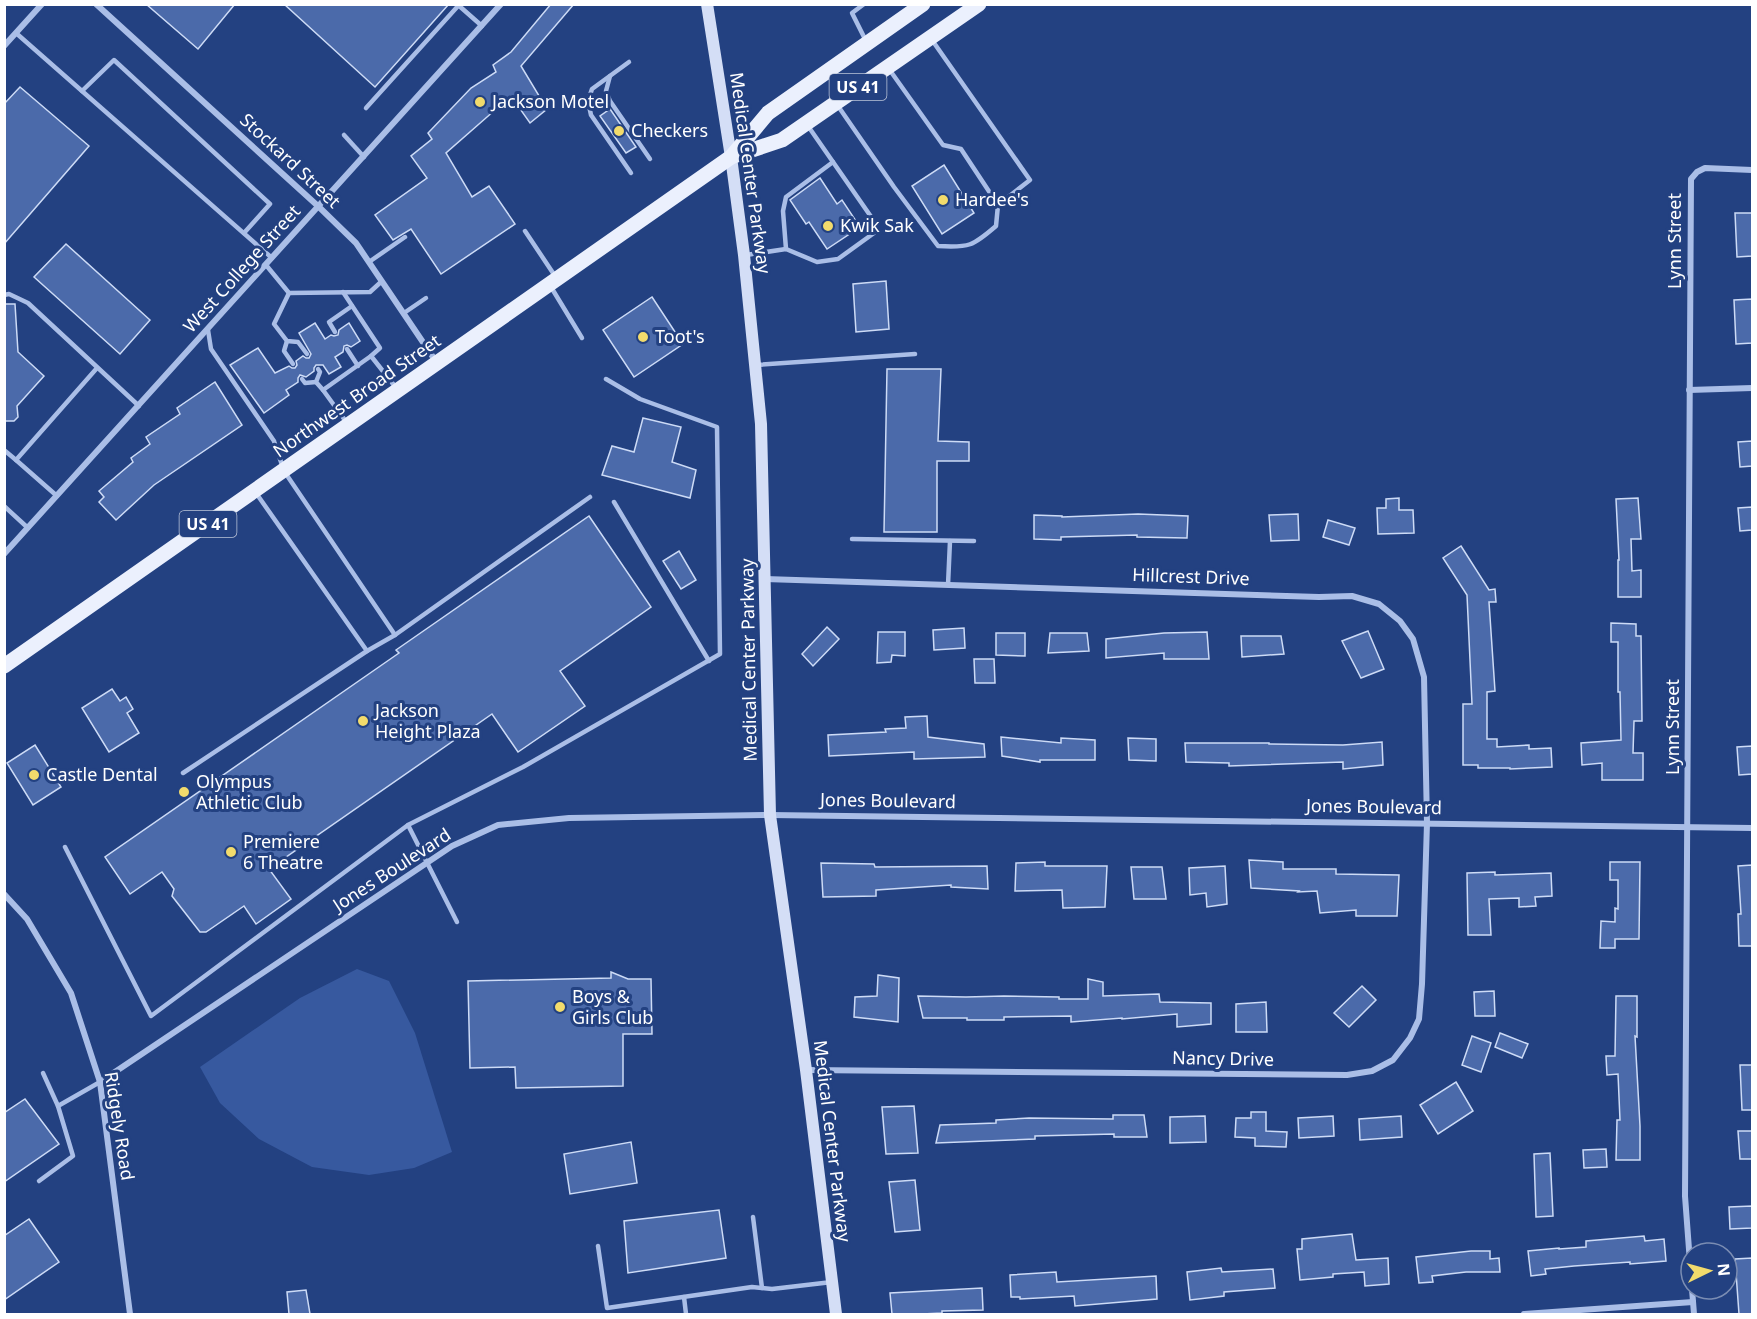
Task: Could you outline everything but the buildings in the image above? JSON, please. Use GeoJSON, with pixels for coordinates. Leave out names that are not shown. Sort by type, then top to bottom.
{"type":"FeatureCollection","features":[{"type":"Feature","properties":{"kind":"main road","name":"Medical Center Parkway"},"geometry":{"type":"LineString","coordinates":[[708,4],[744,255],[760,424],[770,815],[806,1070],[836,1314]]}},
{"type":"Feature","properties":{"kind":"main road","name":"Northwest Broad Street"},"geometry":{"type":"LineString","coordinates":[[731,158],[768,113],[923,4]]}},
{"type":"Feature","properties":{"kind":"main road","name":"Northwest Broad Street"},"geometry":{"type":"LineString","coordinates":[[7,660],[284,471],[731,158],[782,140],[979,4]]}},
{"type":"Feature","properties":{"kind":"street"},"geometry":{"type":"LineString","coordinates":[[4,46],[42,4]]}},
{"type":"Feature","properties":{"kind":"street","name":"Stockard Street"},"geometry":{"type":"LineString","coordinates":[[96,4],[356,243],[437,364]]}},
{"type":"Feature","properties":{"kind":"street","name":"West College Street"},"geometry":{"type":"LineString","coordinates":[[4,554],[501,4]]}},
{"type":"Feature","properties":{"kind":"street","name":"Lynn Street"},"geometry":{"type":"LineString","coordinates":[[1688,1241],[1685,1196],[1691,179],[1705,168],[1752,170]]}},
{"type":"Feature","properties":{"kind":"street"},"geometry":{"type":"LineString","coordinates":[[1689,390],[1752,388]]}},
{"type":"Feature","properties":{"kind":"street","name":"Hillcrest Drive"},"geometry":{"type":"LineString","coordinates":[[765,579],[1352,596],[1379,604],[1400,621],[1413,639],[1424,677],[1427,823]]}},
{"type":"Feature","properties":{"kind":"street","name":"Jones Boulevard"},"geometry":{"type":"LineString","coordinates":[[100,1082],[428,862],[453,846],[498,825],[569,818],[770,815],[1752,828]]}},
{"type":"Feature","properties":{"kind":"street","name":"Nancy Drive"},"geometry":{"type":"LineString","coordinates":[[806,1070],[1335,1075],[1372,1071],[1393,1060],[1410,1038],[1419,1019],[1427,823]]}},
{"type":"Feature","properties":{"kind":"street","name":"Ridgely Road"},"geometry":{"type":"LineString","coordinates":[[4,894],[27,919],[71,993],[100,1082],[130,1314]]}},
{"type":"Feature","properties":{"kind":"street"},"geometry":{"type":"LineString","coordinates":[[1524,1314],[1693,1302],[1694,1314]]}},
{"type":"Feature","properties":{"kind":"lane"},"geometry":{"type":"LineString","coordinates":[[864,4],[852,14],[867,44]]}},
{"type":"Feature","properties":{"kind":"lane"},"geometry":{"type":"LineString","coordinates":[[366,108],[458,5],[482,26]]}},
{"type":"Feature","properties":{"kind":"lane"},"geometry":{"type":"LineString","coordinates":[[16,33],[272,258]]}},
{"type":"Feature","properties":{"kind":"lane"},"geometry":{"type":"LineString","coordinates":[[931,38],[1030,180],[998,205]]}},
{"type":"Feature","properties":{"kind":"lane"},"geometry":{"type":"LineString","coordinates":[[82,91],[114,60],[270,204],[244,233]]}},
{"type":"Feature","properties":{"kind":"lane"},"geometry":{"type":"LineString","coordinates":[[629,62],[592,89],[588,101],[591,115],[631,172]]}},
{"type":"Feature","properties":{"kind":"lane"},"geometry":{"type":"LineString","coordinates":[[836,103],[894,188],[938,246],[961,248],[976,243],[996,226],[998,205],[961,149],[943,145],[888,67]]}},
{"type":"Feature","properties":{"kind":"lane"},"geometry":{"type":"LineString","coordinates":[[610,76],[606,91],[610,101],[650,159]]}},
{"type":"Feature","properties":{"kind":"lane"},"geometry":{"type":"LineString","coordinates":[[744,255],[786,249],[817,262],[838,259],[874,233],[874,220],[806,123]]}},
{"type":"Feature","properties":{"kind":"lane"},"geometry":{"type":"LineString","coordinates":[[344,135],[364,157]]}},
{"type":"Feature","properties":{"kind":"lane"},"geometry":{"type":"LineString","coordinates":[[786,249],[783,211],[786,197],[833,162]]}},
{"type":"Feature","properties":{"kind":"lane"},"geometry":{"type":"LineString","coordinates":[[525,231],[582,338]]}},
{"type":"Feature","properties":{"kind":"lane"},"geometry":{"type":"LineString","coordinates":[[369,262],[405,237]]}},
{"type":"Feature","properties":{"kind":"lane"},"geometry":{"type":"LineString","coordinates":[[266,265],[289,293]]}},
{"type":"Feature","properties":{"kind":"lane"},"geometry":{"type":"LineString","coordinates":[[289,293],[370,292],[382,281]]}},
{"type":"Feature","properties":{"kind":"lane"},"geometry":{"type":"LineString","coordinates":[[323,390],[380,348],[343,292]]}},
{"type":"Feature","properties":{"kind":"lane"},"geometry":{"type":"LineString","coordinates":[[289,293],[274,324],[286,341],[284,351],[293,364]]}},
{"type":"Feature","properties":{"kind":"lane"},"geometry":{"type":"LineString","coordinates":[[4,295],[9,294],[28,303],[139,406]]}},
{"type":"Feature","properties":{"kind":"lane"},"geometry":{"type":"LineString","coordinates":[[404,313],[426,298]]}},
{"type":"Feature","properties":{"kind":"lane"},"geometry":{"type":"LineString","coordinates":[[335,332],[329,322],[352,306]]}},
{"type":"Feature","properties":{"kind":"lane"},"geometry":{"type":"LineString","coordinates":[[208,330],[211,349],[274,441],[284,471],[395,635]]}},
{"type":"Feature","properties":{"kind":"lane"},"geometry":{"type":"LineString","coordinates":[[286,341],[298,342],[307,354]]}},
{"type":"Feature","properties":{"kind":"lane"},"geometry":{"type":"LineString","coordinates":[[347,349],[358,366]]}},
{"type":"Feature","properties":{"kind":"lane"},"geometry":{"type":"LineString","coordinates":[[755,365],[915,354]]}},
{"type":"Feature","properties":{"kind":"lane"},"geometry":{"type":"LineString","coordinates":[[371,356],[398,391]]}},
{"type":"Feature","properties":{"kind":"lane"},"geometry":{"type":"LineString","coordinates":[[16,460],[97,368]]}},
{"type":"Feature","properties":{"kind":"lane"},"geometry":{"type":"LineString","coordinates":[[316,382],[320,372],[318,369]]}},
{"type":"Feature","properties":{"kind":"lane"},"geometry":{"type":"LineString","coordinates":[[302,379],[305,383],[316,382]]}},
{"type":"Feature","properties":{"kind":"lane"},"geometry":{"type":"LineString","coordinates":[[65,847],[151,1016],[408,825],[524,767],[720,654],[717,427],[640,399],[606,379]]}},
{"type":"Feature","properties":{"kind":"lane"},"geometry":{"type":"LineString","coordinates":[[316,382],[348,425]]}},
{"type":"Feature","properties":{"kind":"lane"},"geometry":{"type":"LineString","coordinates":[[4,450],[57,496]]}},
{"type":"Feature","properties":{"kind":"lane"},"geometry":{"type":"LineString","coordinates":[[255,491],[368,651]]}},
{"type":"Feature","properties":{"kind":"lane"},"geometry":{"type":"LineString","coordinates":[[183,773],[395,635],[590,497]]}},
{"type":"Feature","properties":{"kind":"lane"},"geometry":{"type":"LineString","coordinates":[[614,502],[709,661]]}},
{"type":"Feature","properties":{"kind":"lane"},"geometry":{"type":"LineString","coordinates":[[4,506],[28,528]]}},
{"type":"Feature","properties":{"kind":"lane"},"geometry":{"type":"LineString","coordinates":[[852,539],[974,542]]}},
{"type":"Feature","properties":{"kind":"lane"},"geometry":{"type":"LineString","coordinates":[[948,585],[950,541]]}},
{"type":"Feature","properties":{"kind":"lane"},"geometry":{"type":"LineString","coordinates":[[408,825],[457,922]]}},
{"type":"Feature","properties":{"kind":"lane"},"geometry":{"type":"LineString","coordinates":[[39,1181],[74,1156],[58,1106],[43,1073]]}},
{"type":"Feature","properties":{"kind":"lane"},"geometry":{"type":"LineString","coordinates":[[58,1106],[100,1082]]}},
{"type":"Feature","properties":{"kind":"lane"},"geometry":{"type":"LineString","coordinates":[[753,1217],[762,1288]]}},
{"type":"Feature","properties":{"kind":"lane"},"geometry":{"type":"LineString","coordinates":[[598,1246],[607,1308],[752,1287],[772,1289],[832,1282]]}},
{"type":"Feature","properties":{"kind":"lane"},"geometry":{"type":"LineString","coordinates":[[684,1297],[686,1314]]}},
{"type":"Feature","properties":{"kind":"lane"},"geometry":{"type":"LineString","coordinates":[[125,1314],[130,1314]]}},
{"type":"Feature","properties":{"kind":"shaded area"},"geometry":{"type":"Polygon","coordinates":[[[357,969],[389,981],[415,1033],[452,1152],[414,1168],[369,1175],[312,1167],[259,1139],[220,1103],[200,1067],[300,998],[357,969]]]}},
{"type":"Feature","properties":{"kind":"place","name":"Jackson Motel"},"geometry":{"type":"Point","coordinates":[480,102]}},
{"type":"Feature","properties":{"kind":"place","name":"Checkers"},"geometry":{"type":"Point","coordinates":[619,131]}},
{"type":"Feature","properties":{"kind":"place","name":"Hardee's"},"geometry":{"type":"Point","coordinates":[943,200]}},
{"type":"Feature","properties":{"kind":"place","name":"Kwik Sak"},"geometry":{"type":"Point","coordinates":[828,226]}},
{"type":"Feature","properties":{"kind":"place","name":"Toot's"},"geometry":{"type":"Point","coordinates":[643,337]}},
{"type":"Feature","properties":{"kind":"place","name":"Jackson Height Plaza"},"geometry":{"type":"Point","coordinates":[363,721]}},
{"type":"Feature","properties":{"kind":"place","name":"Castle Dental"},"geometry":{"type":"Point","coordinates":[34,775]}},
{"type":"Feature","properties":{"kind":"place","name":"Olympus Athletic Club"},"geometry":{"type":"Point","coordinates":[184,792]}},
{"type":"Feature","properties":{"kind":"place","name":"Premiere 6 Theatre"},"geometry":{"type":"Point","coordinates":[231,852]}},
{"type":"Feature","properties":{"kind":"place","name":"Boys & Girls Club"},"geometry":{"type":"Point","coordinates":[560,1007]}}]}
